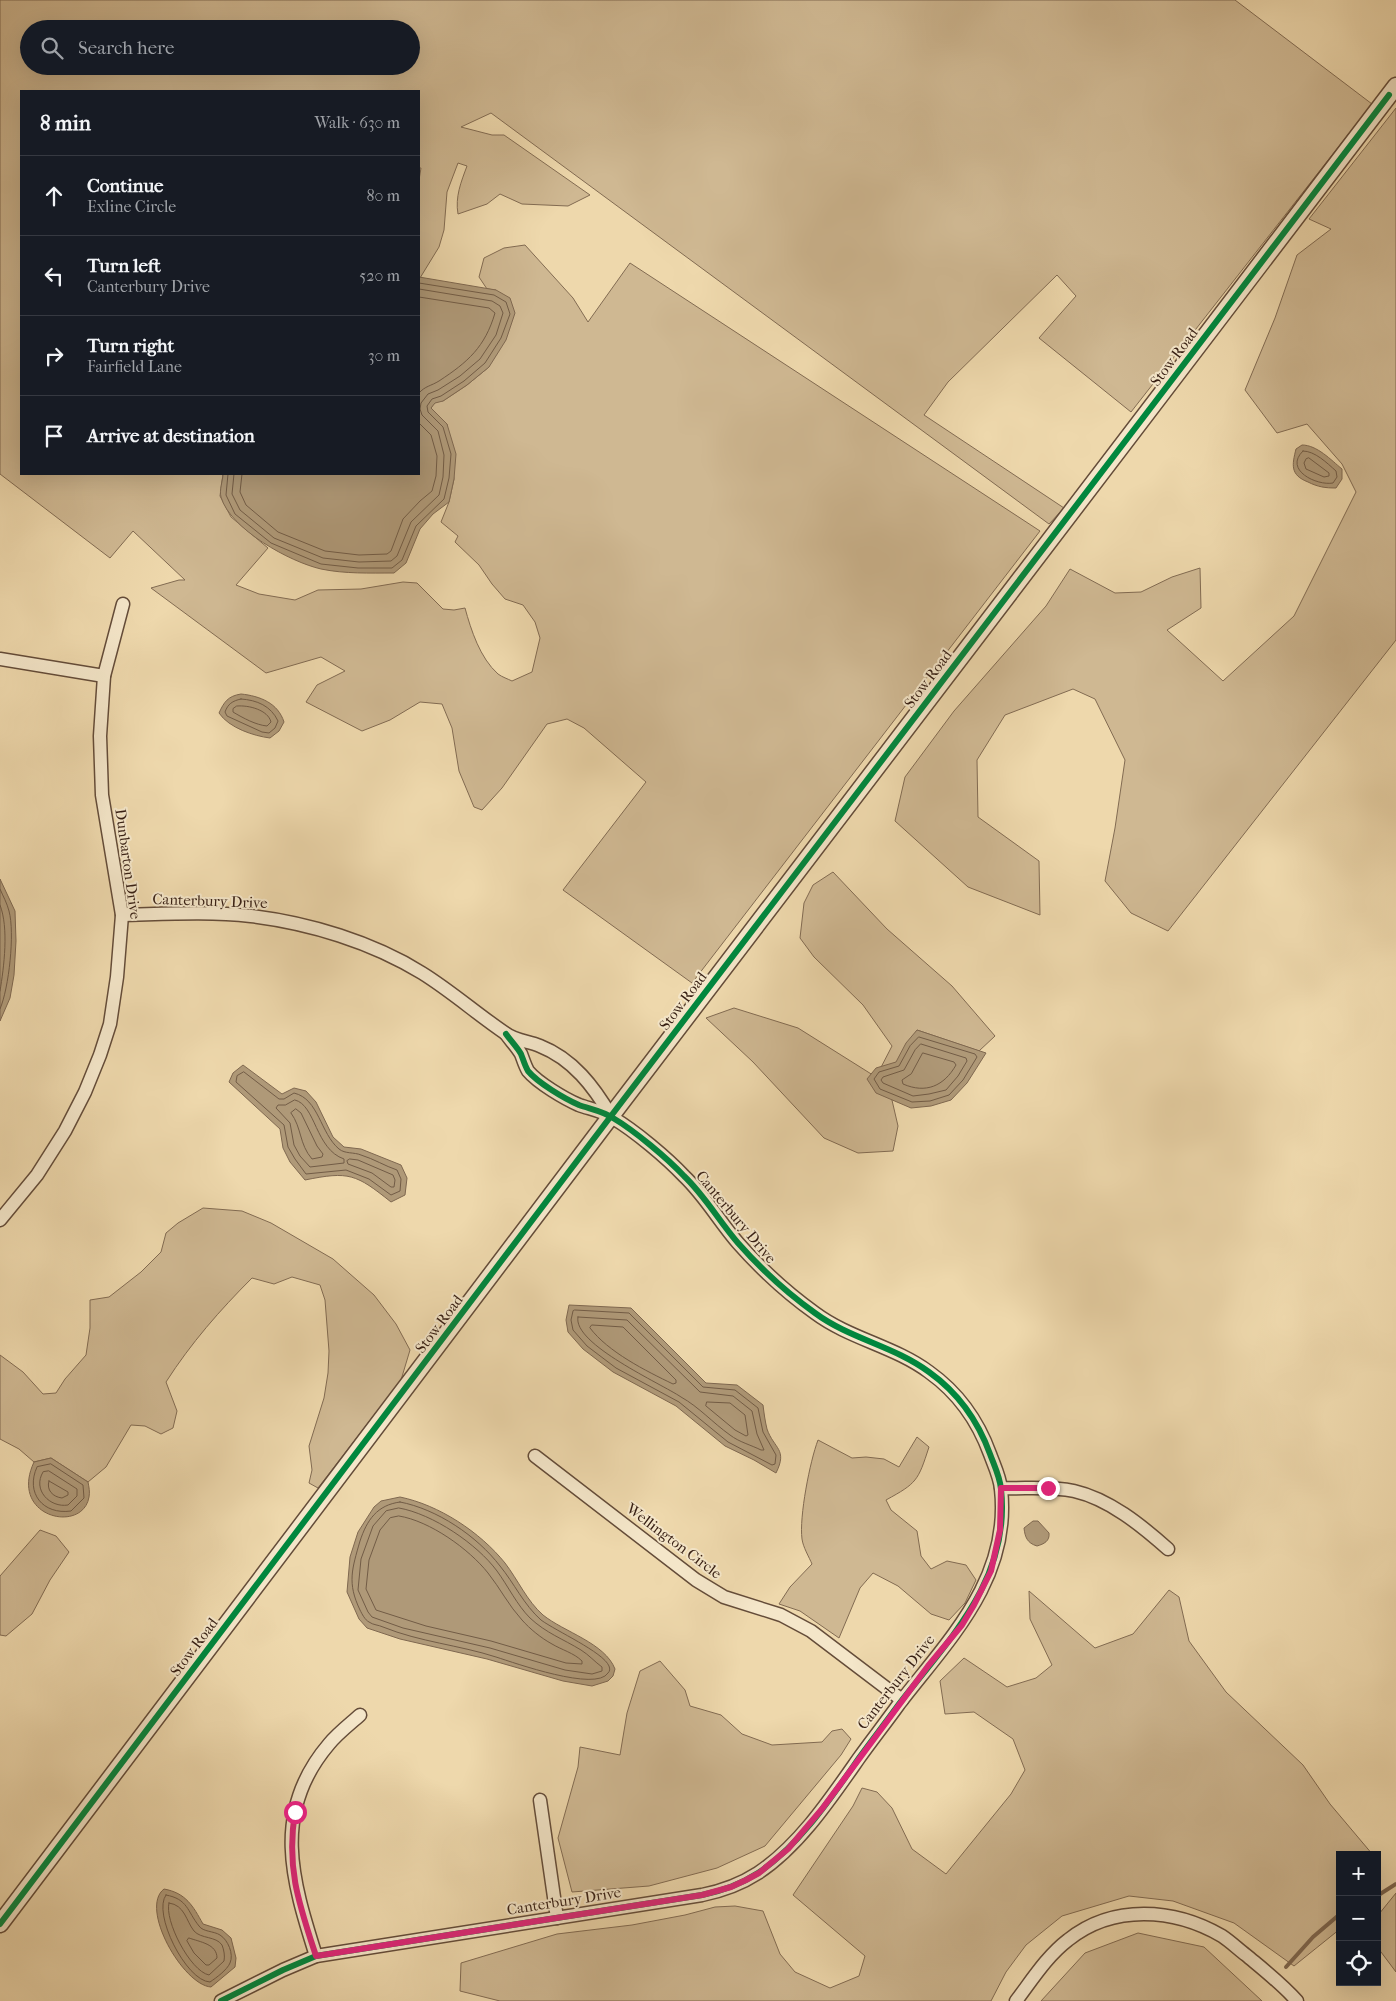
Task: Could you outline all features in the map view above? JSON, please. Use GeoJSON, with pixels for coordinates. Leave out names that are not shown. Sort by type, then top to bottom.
{"type":"FeatureCollection","features":[{"type":"Feature","properties":{"kind":"street","name":"Stow Road"},"geometry":{"type":"LineString","coordinates":[[0,1924],[1396,86]]}},
{"type":"Feature","properties":{"kind":"street","name":"Dunbarton Drive"},"geometry":{"type":"LineString","coordinates":[[0,1220],[37,1174],[65,1131],[85,1092],[110,1024],[122,915],[102,794],[100,736],[104,676],[123,604]]}},
{"type":"Feature","properties":{"kind":"street"},"geometry":{"type":"LineString","coordinates":[[0,660],[104,676]]}},
{"type":"Feature","properties":{"kind":"street","name":"Canterbury Drive"},"geometry":{"type":"LineString","coordinates":[[122,915],[200,914],[249,916],[286,921],[348,939],[393,957],[422,973],[467,1003],[506,1034],[519,1050],[528,1070],[557,1093],[577,1104],[612,1116]]}},
{"type":"Feature","properties":{"kind":"street","name":"Canterbury Drive"},"geometry":{"type":"LineString","coordinates":[[226,2000],[283,1970],[316,1956],[716,1892],[759,1873],[788,1849],[822,1809],[902,1700],[962,1625],[991,1571],[1000,1530],[1001,1488],[988,1449],[977,1425],[958,1398],[944,1383],[909,1359],[835,1326],[786,1291],[738,1243],[684,1175],[612,1116],[586,1078],[567,1062],[540,1046],[523,1042],[506,1034]]}},
{"type":"Feature","properties":{"kind":"street","name":"Wellington Circle"},"geometry":{"type":"LineString","coordinates":[[535,1456],[696,1580],[724,1597],[781,1615],[796,1622],[811,1631],[902,1700]]}},
{"type":"Feature","properties":{"kind":"street"},"geometry":{"type":"LineString","coordinates":[[1001,1488],[1048,1488],[1074,1491],[1112,1507],[1133,1520],[1168,1549]]}},
{"type":"Feature","properties":{"kind":"street"},"geometry":{"type":"LineString","coordinates":[[316,1956],[303,1915],[292,1865],[292,1835],[295,1812],[306,1779],[319,1758],[330,1742],[360,1715]]}},
{"type":"Feature","properties":{"kind":"street"},"geometry":{"type":"LineString","coordinates":[[540,1800],[557,1918]]}},
{"type":"Feature","properties":{"kind":"street"},"geometry":{"type":"LineString","coordinates":[[1016,2001],[1045,1962],[1068,1940],[1090,1926],[1116,1916],[1139,1913],[1163,1915],[1202,1926],[1224,1937],[1279,1981],[1298,2001]]}},
{"type":"Feature","properties":{"kind":"shaded area"},"geometry":{"type":"Polygon","coordinates":[[[0,0],[1235,0],[1372,104],[1131,412],[1039,338],[1076,296],[1057,275],[948,382],[924,415],[1064,508],[1049,524],[491,113],[461,127],[492,135],[504,135],[590,195],[568,206],[522,204],[500,194],[487,204],[458,214],[458,196],[467,166],[458,163],[447,192],[444,230],[439,247],[420,278],[420,90],[20,90],[20,475],[223,475],[220,496],[231,517],[268,548],[236,585],[259,594],[295,600],[318,590],[361,589],[403,582],[417,583],[443,609],[465,608],[481,652],[498,674],[512,681],[532,672],[540,638],[535,622],[523,605],[505,599],[479,565],[455,542],[458,536],[441,522],[449,502],[454,479],[447,424],[431,408],[436,399],[443,401],[489,367],[496,290],[487,289],[479,277],[484,258],[504,248],[525,245],[573,298],[588,322],[630,263],[1040,531],[692,983],[563,890],[646,782],[584,728],[567,719],[547,724],[502,788],[482,810],[474,807],[459,771],[452,728],[442,704],[420,702],[390,720],[362,731],[306,702],[317,685],[345,671],[321,657],[266,673],[151,588],[185,580],[133,531],[110,558],[0,474],[0,0]]]}},
{"type":"Feature","properties":{"kind":"shaded area"},"geometry":{"type":"Polygon","coordinates":[[[1396,108],[1396,640],[1168,931],[1131,913],[1105,881],[1125,760],[1095,699],[1073,689],[1005,715],[977,760],[978,817],[1039,861],[1040,915],[968,887],[895,821],[905,777],[954,711],[1046,606],[1070,569],[1115,593],[1141,592],[1172,577],[1200,568],[1201,608],[1167,630],[1223,681],[1294,616],[1356,492],[1342,464],[1307,424],[1277,433],[1245,390],[1275,318],[1297,255],[1331,229],[1309,219],[1396,108]]]}},
{"type":"Feature","properties":{"kind":"shaded area"},"geometry":{"type":"Polygon","coordinates":[[[833,872],[887,929],[952,986],[995,1036],[979,1051],[917,1030],[888,1083],[898,1126],[893,1151],[858,1153],[824,1138],[753,1062],[706,1018],[734,1008],[798,1028],[876,1077],[892,1046],[863,1005],[814,957],[800,938],[804,903],[813,885],[833,872]]]}},
{"type":"Feature","properties":{"kind":"shaded area"},"geometry":{"type":"Polygon","coordinates":[[[203,1208],[242,1211],[271,1223],[333,1259],[374,1295],[396,1324],[410,1350],[401,1380],[318,1488],[309,1483],[312,1470],[309,1446],[324,1398],[328,1373],[329,1351],[325,1300],[320,1285],[292,1277],[274,1284],[252,1278],[206,1327],[166,1382],[177,1411],[173,1428],[161,1434],[145,1426],[131,1425],[106,1467],[88,1482],[51,1458],[34,1462],[19,1449],[0,1439],[0,1355],[23,1372],[43,1394],[56,1393],[65,1379],[86,1355],[90,1328],[90,1300],[109,1297],[141,1272],[161,1252],[166,1233],[178,1223],[203,1208]]]}},
{"type":"Feature","properties":{"kind":"shaded area"},"geometry":{"type":"Polygon","coordinates":[[[917,1437],[929,1447],[919,1474],[910,1485],[886,1500],[891,1510],[917,1531],[921,1556],[931,1569],[947,1561],[966,1565],[976,1580],[965,1603],[949,1620],[931,1614],[898,1586],[873,1573],[860,1588],[839,1638],[800,1611],[779,1604],[790,1587],[812,1564],[802,1539],[801,1529],[806,1489],[818,1440],[852,1458],[884,1459],[899,1467],[917,1437]]]}},
{"type":"Feature","properties":{"kind":"shaded area"},"geometry":{"type":"Polygon","coordinates":[[[40,1530],[56,1536],[69,1552],[50,1580],[32,1614],[6,1636],[0,1635],[0,1576],[40,1530]]]}},
{"type":"Feature","properties":{"kind":"shaded area"},"geometry":{"type":"Polygon","coordinates":[[[1169,1590],[1179,1597],[1189,1641],[1226,1692],[1303,1765],[1330,1804],[1370,1851],[1336,1851],[1336,1932],[1294,1966],[1234,1923],[1173,1901],[1129,1896],[1062,1916],[1026,1945],[1006,1972],[991,2001],[500,2001],[460,1991],[461,1963],[557,1934],[632,1925],[715,1907],[735,1906],[763,1911],[780,1954],[795,1972],[830,1988],[859,1976],[865,1956],[793,1895],[853,1806],[862,1788],[877,1792],[892,1808],[912,1849],[946,1874],[1011,1794],[1025,1770],[1013,1739],[974,1712],[945,1714],[940,1681],[964,1658],[1007,1687],[1036,1678],[1052,1665],[1030,1619],[1029,1591],[1095,1648],[1133,1634],[1169,1590]]]}},
{"type":"Feature","properties":{"kind":"shaded area"},"geometry":{"type":"Polygon","coordinates":[[[660,1661],[685,1690],[690,1706],[721,1715],[742,1734],[772,1745],[822,1742],[832,1731],[842,1729],[851,1739],[841,1755],[765,1846],[717,1868],[649,1886],[572,1892],[558,1838],[578,1767],[580,1747],[620,1755],[627,1713],[640,1671],[660,1661]]]}},
{"type":"Feature","properties":{"kind":"shaded area"},"geometry":{"type":"Polygon","coordinates":[[[1396,1893],[1396,1972],[1381,1952],[1381,1912],[1396,1893]]]}},
{"type":"Feature","properties":{"kind":"shaded area"},"geometry":{"type":"Polygon","coordinates":[[[1138,1933],[1204,1947],[1262,2001],[1041,2001],[1085,1953],[1138,1933]]]}},
{"type":"Feature","properties":{"kind":"water"},"geometry":{"type":"Polygon","coordinates":[[[420,277],[496,290],[510,298],[515,313],[506,340],[489,367],[467,385],[443,401],[435,403],[431,408],[447,424],[456,454],[454,479],[449,502],[433,514],[420,529],[406,563],[394,573],[330,571],[308,565],[278,552],[248,532],[236,521],[227,509],[220,491],[223,475],[420,475],[420,277]]]}},
{"type":"Feature","properties":{"kind":"water"},"geometry":{"type":"Polygon","coordinates":[[[1302,445],[1318,450],[1342,469],[1342,479],[1336,488],[1315,485],[1302,479],[1295,473],[1293,465],[1296,449],[1302,445]]]}},
{"type":"Feature","properties":{"kind":"water"},"geometry":{"type":"Polygon","coordinates":[[[241,694],[261,699],[273,705],[284,722],[279,731],[270,738],[264,737],[235,727],[223,718],[219,713],[225,703],[233,696],[241,694]]]}},
{"type":"Feature","properties":{"kind":"water"},"geometry":{"type":"Polygon","coordinates":[[[0,879],[15,911],[16,941],[14,975],[10,998],[0,1021],[0,879]]]}},
{"type":"Feature","properties":{"kind":"water"},"geometry":{"type":"Polygon","coordinates":[[[917,1030],[986,1053],[967,1083],[951,1100],[931,1106],[911,1108],[876,1093],[867,1079],[876,1068],[896,1062],[906,1043],[917,1030]]]}},
{"type":"Feature","properties":{"kind":"water"},"geometry":{"type":"Polygon","coordinates":[[[243,1065],[282,1094],[294,1088],[306,1091],[316,1102],[333,1137],[344,1147],[361,1149],[401,1165],[407,1178],[405,1195],[391,1202],[369,1185],[351,1177],[332,1176],[305,1180],[290,1162],[283,1148],[280,1129],[229,1082],[233,1073],[243,1065]]]}},
{"type":"Feature","properties":{"kind":"water"},"geometry":{"type":"Polygon","coordinates":[[[569,1305],[631,1308],[706,1383],[737,1385],[763,1405],[767,1429],[779,1450],[781,1459],[776,1473],[725,1446],[676,1406],[613,1372],[583,1349],[568,1332],[566,1320],[569,1305]]]}},
{"type":"Feature","properties":{"kind":"water"},"geometry":{"type":"Polygon","coordinates":[[[51,1458],[88,1482],[89,1497],[84,1508],[74,1515],[62,1517],[50,1514],[38,1507],[31,1496],[29,1481],[34,1462],[51,1458]]]}},
{"type":"Feature","properties":{"kind":"water"},"geometry":{"type":"Polygon","coordinates":[[[400,1497],[444,1513],[484,1541],[505,1563],[527,1597],[543,1615],[593,1645],[610,1660],[615,1669],[613,1676],[608,1681],[592,1686],[563,1681],[487,1659],[400,1639],[367,1628],[359,1619],[347,1592],[350,1557],[358,1532],[374,1507],[381,1501],[400,1497]]]}},
{"type":"Feature","properties":{"kind":"water"},"geometry":{"type":"Polygon","coordinates":[[[1033,1521],[1038,1521],[1049,1533],[1049,1538],[1046,1542],[1037,1546],[1029,1541],[1024,1531],[1024,1528],[1033,1521]]]}},
{"type":"Feature","properties":{"kind":"water"},"geometry":{"type":"Polygon","coordinates":[[[164,1889],[178,1894],[188,1901],[203,1924],[222,1930],[231,1938],[236,1958],[235,1967],[211,1987],[200,1983],[188,1974],[168,1944],[157,1912],[158,1899],[164,1889]]]}},
{"type":"Feature","properties":{"kind":"waterway"},"geometry":{"type":"LineString","coordinates":[[1381,1893],[1396,1884]]}},
{"type":"Feature","properties":{"kind":"waterway"},"geometry":{"type":"LineString","coordinates":[[1286,1967],[1313,1937],[1336,1917]]}},
{"type":"Feature","properties":{"kind":"cycle path"},"geometry":{"type":"LineString","coordinates":[[0,1924],[611,1116],[1389,95]]}},
{"type":"Feature","properties":{"kind":"cycle path"},"geometry":{"type":"LineString","coordinates":[[221,2001],[316,1956],[702,1895],[731,1887],[752,1877],[787,1849],[826,1805],[899,1704],[956,1631],[986,1579],[996,1551],[1002,1521],[1001,1489],[998,1476],[985,1442],[973,1419],[949,1389],[915,1363],[843,1330],[815,1313],[794,1297],[747,1253],[699,1192],[669,1161],[622,1123],[601,1112],[579,1105],[538,1081],[528,1071],[521,1054],[506,1034]]}},
{"type":"Feature","properties":{"kind":"route"},"geometry":{"type":"LineString","coordinates":[[295,1812],[291,1850],[294,1880],[316,1956],[702,1895],[731,1887],[759,1873],[788,1849],[822,1809],[928,1666],[962,1625],[991,1571],[1000,1530],[1001,1488],[1048,1488]]}}]}
